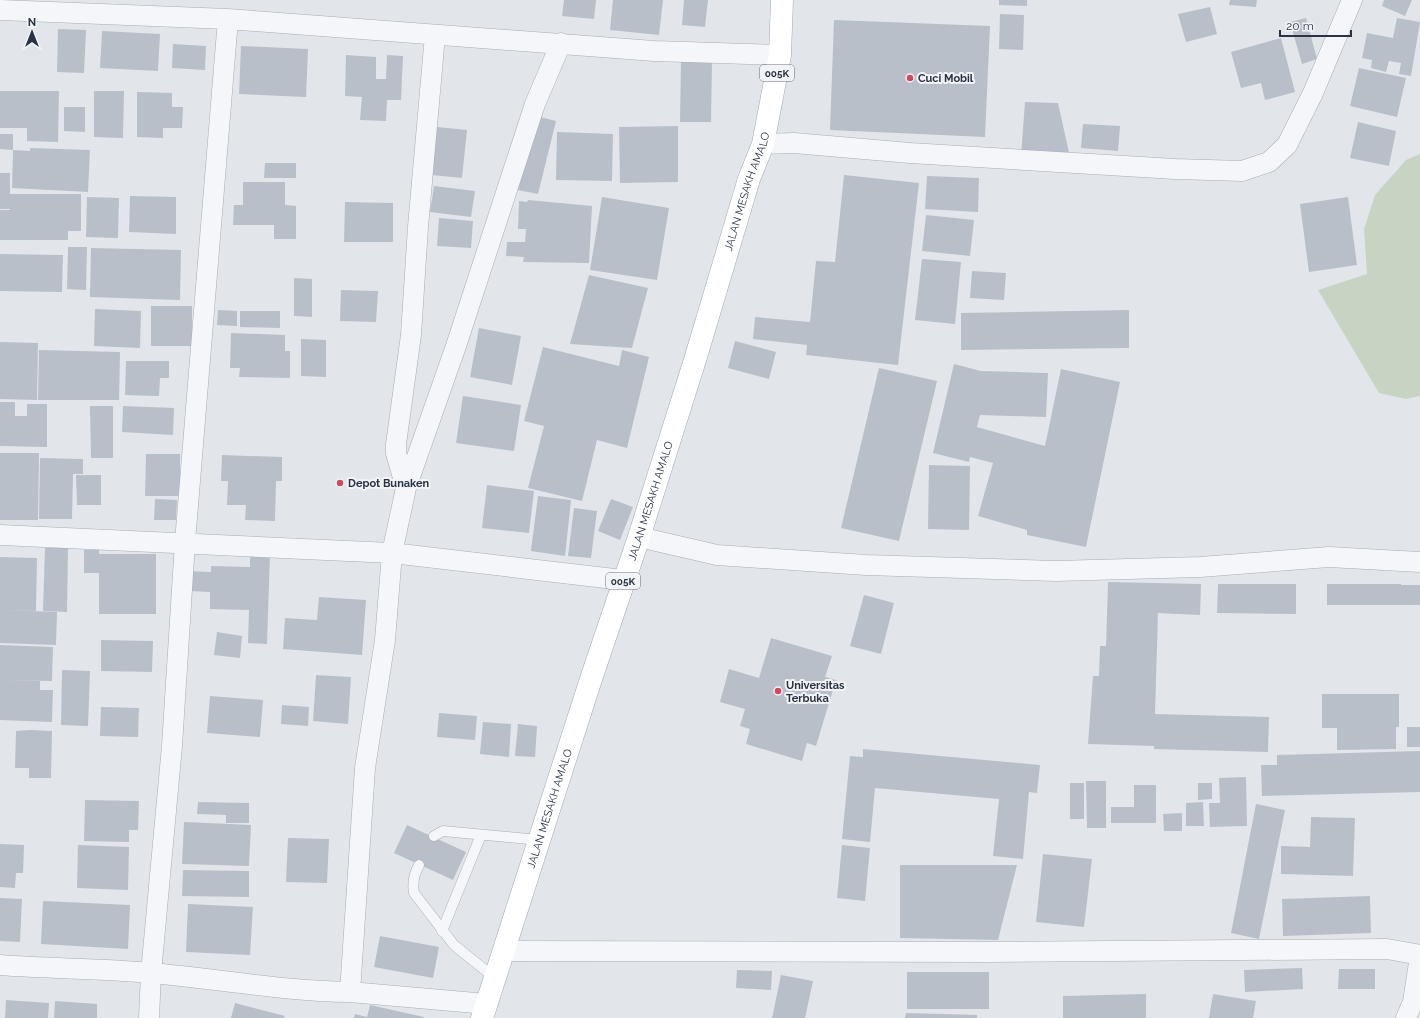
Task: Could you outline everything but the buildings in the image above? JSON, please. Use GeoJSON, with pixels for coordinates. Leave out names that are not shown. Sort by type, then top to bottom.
{"type":"FeatureCollection","features":[{"type":"Feature","properties":{"kind":"main road","name":"JALAN MESAKH AMALO"},"geometry":{"type":"LineString","coordinates":[[484,1011],[623,580],[639,537],[695,360],[749,179],[763,144],[780,55],[782,0]]}},
{"type":"Feature","properties":{"kind":"street"},"geometry":{"type":"LineString","coordinates":[[763,144],[794,143],[918,154],[1175,169],[1242,171],[1268,162],[1287,145],[1313,93],[1352,0]]}},
{"type":"Feature","properties":{"kind":"street"},"geometry":{"type":"LineString","coordinates":[[0,10],[228,19],[654,51],[780,55]]}},
{"type":"Feature","properties":{"kind":"street"},"geometry":{"type":"LineString","coordinates":[[149,1018],[151,973],[172,746],[185,542],[228,19]]}},
{"type":"Feature","properties":{"kind":"street"},"geometry":{"type":"LineString","coordinates":[[406,488],[396,453],[396,444],[411,335],[418,219],[435,34]]}},
{"type":"Feature","properties":{"kind":"street"},"geometry":{"type":"LineString","coordinates":[[350,992],[366,768],[385,640],[392,553],[406,488],[456,346],[536,104],[561,43]]}},
{"type":"Feature","properties":{"kind":"street"},"geometry":{"type":"LineString","coordinates":[[0,535],[185,542],[392,553],[623,580]]}},
{"type":"Feature","properties":{"kind":"street"},"geometry":{"type":"LineString","coordinates":[[639,537],[717,555],[866,565],[1056,570],[1200,567],[1329,557],[1420,562]]}},
{"type":"Feature","properties":{"kind":"street"},"geometry":{"type":"LineString","coordinates":[[1406,1018],[1413,1002],[1420,954],[1420,937]]}},
{"type":"Feature","properties":{"kind":"street"},"geometry":{"type":"LineString","coordinates":[[504,951],[989,952],[1387,949],[1420,954]]}},
{"type":"Feature","properties":{"kind":"street"},"geometry":{"type":"LineString","coordinates":[[0,965],[151,973],[266,987],[320,992],[350,992],[484,1011]]}},
{"type":"Feature","properties":{"kind":"lane"},"geometry":{"type":"LineString","coordinates":[[434,836],[443,831],[539,840]]}},
{"type":"Feature","properties":{"kind":"lane"},"geometry":{"type":"LineString","coordinates":[[442,931],[481,835]]}},
{"type":"Feature","properties":{"kind":"lane"},"geometry":{"type":"LineString","coordinates":[[419,865],[414,873],[412,885],[414,893],[454,945],[495,978]]}},
{"type":"Feature","properties":{"kind":"green space"},"geometry":{"type":"Polygon","coordinates":[[[1420,154],[1420,396],[1406,399],[1379,393],[1318,290],[1367,274],[1364,229],[1375,195],[1406,160],[1420,154]]]}},
{"type":"Feature","properties":{"kind":"place","name":"Cuci Mobil"},"geometry":{"type":"Point","coordinates":[910,78]}},
{"type":"Feature","properties":{"kind":"place","name":"Depot Bunaken"},"geometry":{"type":"Point","coordinates":[340,483]}},
{"type":"Feature","properties":{"kind":"place","name":"Universitas Terbuka"},"geometry":{"type":"Point","coordinates":[778,691]}}]}
